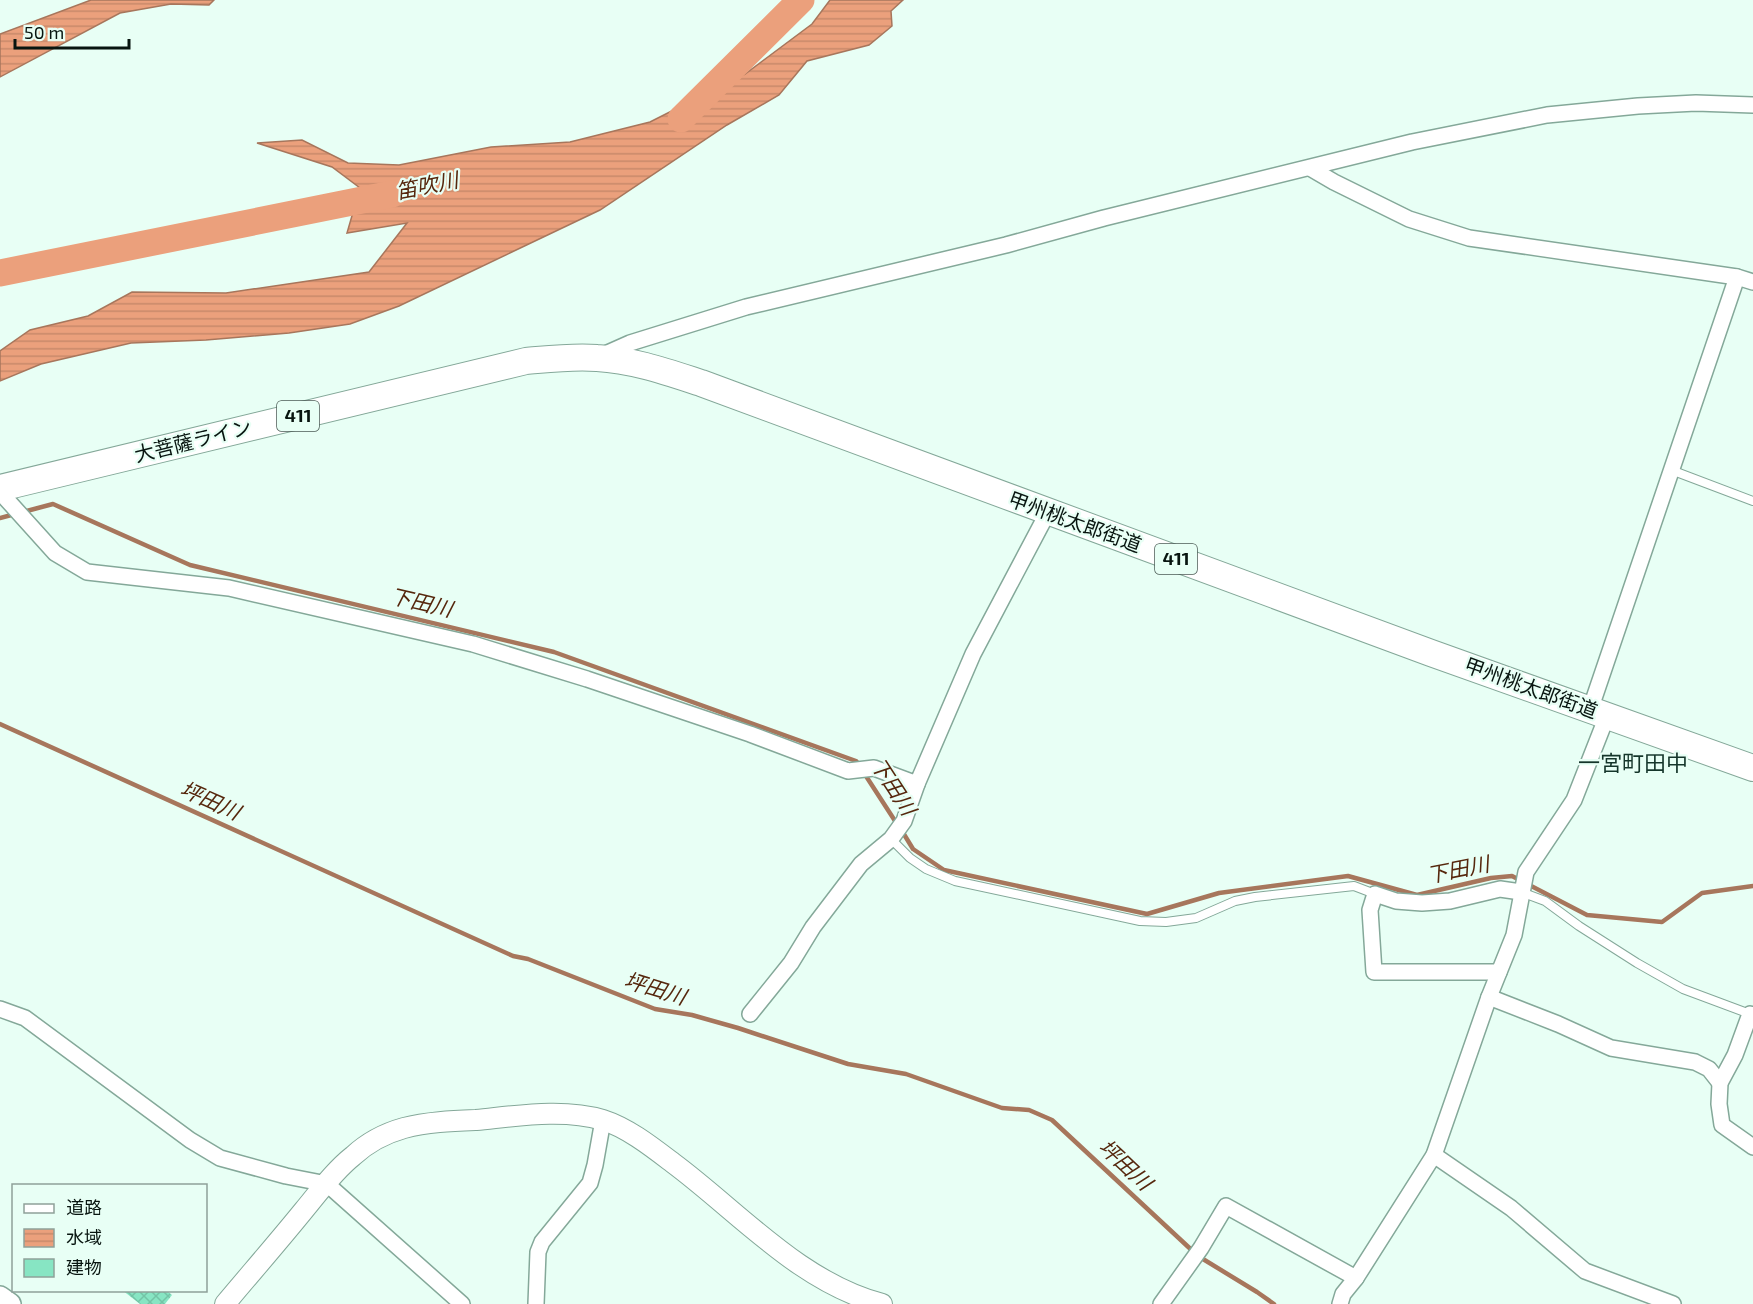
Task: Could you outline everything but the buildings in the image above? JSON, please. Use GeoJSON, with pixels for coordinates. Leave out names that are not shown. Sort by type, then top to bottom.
{"type":"FeatureCollection","features":[{"type":"Feature","properties":{"kind":"highway","name":"大菩薩ライン"},"geometry":{"type":"LineString","coordinates":[[3,494],[526,361],[597,358]]}},
{"type":"Feature","properties":{"kind":"highway","name":"甲州桃太郎街道"},"geometry":{"type":"LineString","coordinates":[[597,358],[651,367],[702,383],[1048,512],[1753,768]]}},
{"type":"Feature","properties":{"kind":"main road"},"geometry":{"type":"LineString","coordinates":[[0,1297],[10,1304]]}},
{"type":"Feature","properties":{"kind":"street"},"geometry":{"type":"LineString","coordinates":[[597,358],[630,343],[746,307],[1006,245],[1104,218],[1412,142],[1547,115],[1684,104],[1753,105]]}},
{"type":"Feature","properties":{"kind":"street"},"geometry":{"type":"LineString","coordinates":[[1310,168],[1409,219],[1469,238],[1737,277],[1753,282]]}},
{"type":"Feature","properties":{"kind":"street"},"geometry":{"type":"LineString","coordinates":[[1340,1304],[1343,1294],[1356,1278],[1434,1155],[1489,997],[1514,935],[1526,872],[1574,800],[1671,470],[1737,277]]}},
{"type":"Feature","properties":{"kind":"street"},"geometry":{"type":"LineString","coordinates":[[3,494],[55,553],[87,572],[229,588],[473,644],[587,679],[717,723],[848,771],[874,768],[917,784]]}},
{"type":"Feature","properties":{"kind":"street"},"geometry":{"type":"LineString","coordinates":[[750,1014],[791,963],[813,927],[861,864],[892,838],[904,821],[917,784],[973,654],[1048,512]]}},
{"type":"Feature","properties":{"kind":"street"},"geometry":{"type":"LineString","coordinates":[[1499,972],[1374,972],[1370,910],[1375,894],[1396,901],[1422,903],[1450,901],[1500,889],[1521,892]]}},
{"type":"Feature","properties":{"kind":"street"},"geometry":{"type":"LineString","coordinates":[[1489,997],[1611,1048],[1695,1062],[1709,1069],[1720,1083]]}},
{"type":"Feature","properties":{"kind":"street"},"geometry":{"type":"LineString","coordinates":[[0,1009],[25,1018],[190,1140],[220,1158],[286,1176],[327,1184],[462,1304]]}},
{"type":"Feature","properties":{"kind":"street"},"geometry":{"type":"LineString","coordinates":[[1752,1014],[1735,1055],[1720,1083],[1719,1104],[1722,1125],[1753,1147]]}},
{"type":"Feature","properties":{"kind":"street"},"geometry":{"type":"LineString","coordinates":[[225,1304],[352,1156],[377,1138],[404,1128],[429,1123],[547,1114],[582,1116],[603,1120],[621,1127],[673,1163],[807,1270],[858,1301],[882,1304]]}},
{"type":"Feature","properties":{"kind":"street"},"geometry":{"type":"LineString","coordinates":[[536,1304],[538,1252],[542,1242],[590,1183],[603,1120]]}},
{"type":"Feature","properties":{"kind":"street"},"geometry":{"type":"LineString","coordinates":[[1434,1155],[1511,1208],[1585,1271],[1673,1304]]}},
{"type":"Feature","properties":{"kind":"street"},"geometry":{"type":"LineString","coordinates":[[1161,1304],[1226,1206],[1356,1278]]}},
{"type":"Feature","properties":{"kind":"lane"},"geometry":{"type":"LineString","coordinates":[[1671,470],[1753,501]]}},
{"type":"Feature","properties":{"kind":"lane"},"geometry":{"type":"LineString","coordinates":[[892,838],[910,858],[926,869],[956,881],[1140,921],[1166,922],[1196,918],[1235,901],[1255,897],[1354,886],[1375,894]]}},
{"type":"Feature","properties":{"kind":"lane"},"geometry":{"type":"LineString","coordinates":[[1521,892],[1545,901],[1579,926],[1683,989],[1752,1014]]}},
{"type":"Feature","properties":{"kind":"water"},"geometry":{"type":"Polygon","coordinates":[[[91,0],[214,0],[209,5],[171,4],[120,13],[0,77],[0,34],[91,0]]]}},
{"type":"Feature","properties":{"kind":"water"},"geometry":{"type":"Polygon","coordinates":[[[830,0],[903,0],[891,11],[892,26],[869,45],[807,61],[779,95],[727,125],[600,210],[399,306],[350,324],[289,333],[131,343],[41,364],[0,381],[0,351],[30,330],[88,316],[132,292],[226,293],[369,272],[407,223],[347,233],[360,188],[332,167],[257,143],[302,140],[348,163],[399,165],[491,147],[570,142],[650,122],[745,74],[812,24],[830,0]]]}},
{"type":"Feature","properties":{"kind":"waterway","name":"笛吹川"},"geometry":{"type":"LineString","coordinates":[[681,119],[801,0]]}},
{"type":"Feature","properties":{"kind":"waterway","name":"笛吹川"},"geometry":{"type":"LineString","coordinates":[[0,273],[392,194]]}},
{"type":"Feature","properties":{"kind":"waterway","name":"下田川"},"geometry":{"type":"LineString","coordinates":[[23,512],[53,504],[190,565],[554,652],[856,761],[860,766]]}},
{"type":"Feature","properties":{"kind":"waterway","name":"下田川"},"geometry":{"type":"LineString","coordinates":[[0,518],[15,514]]}},
{"type":"Feature","properties":{"kind":"waterway","name":"坪田川"},"geometry":{"type":"LineString","coordinates":[[0,724],[513,956],[528,959],[655,1009],[692,1015],[738,1028],[848,1064],[906,1074],[1002,1108],[1029,1110],[1052,1120],[1198,1256],[1274,1304]]}},
{"type":"Feature","properties":{"kind":"waterway","name":"下田川"},"geometry":{"type":"LineString","coordinates":[[864,773],[897,824]]}},
{"type":"Feature","properties":{"kind":"waterway","name":"下田川"},"geometry":{"type":"LineString","coordinates":[[902,831],[913,849],[944,870],[1147,914],[1219,893],[1348,876],[1417,895],[1491,878],[1512,876],[1587,915],[1662,922],[1702,893],[1753,886]]}},
{"type":"Feature","properties":{"kind":"district","name":"一宮町田中"},"geometry":{"type":"Point","coordinates":[1633,763]}}]}
